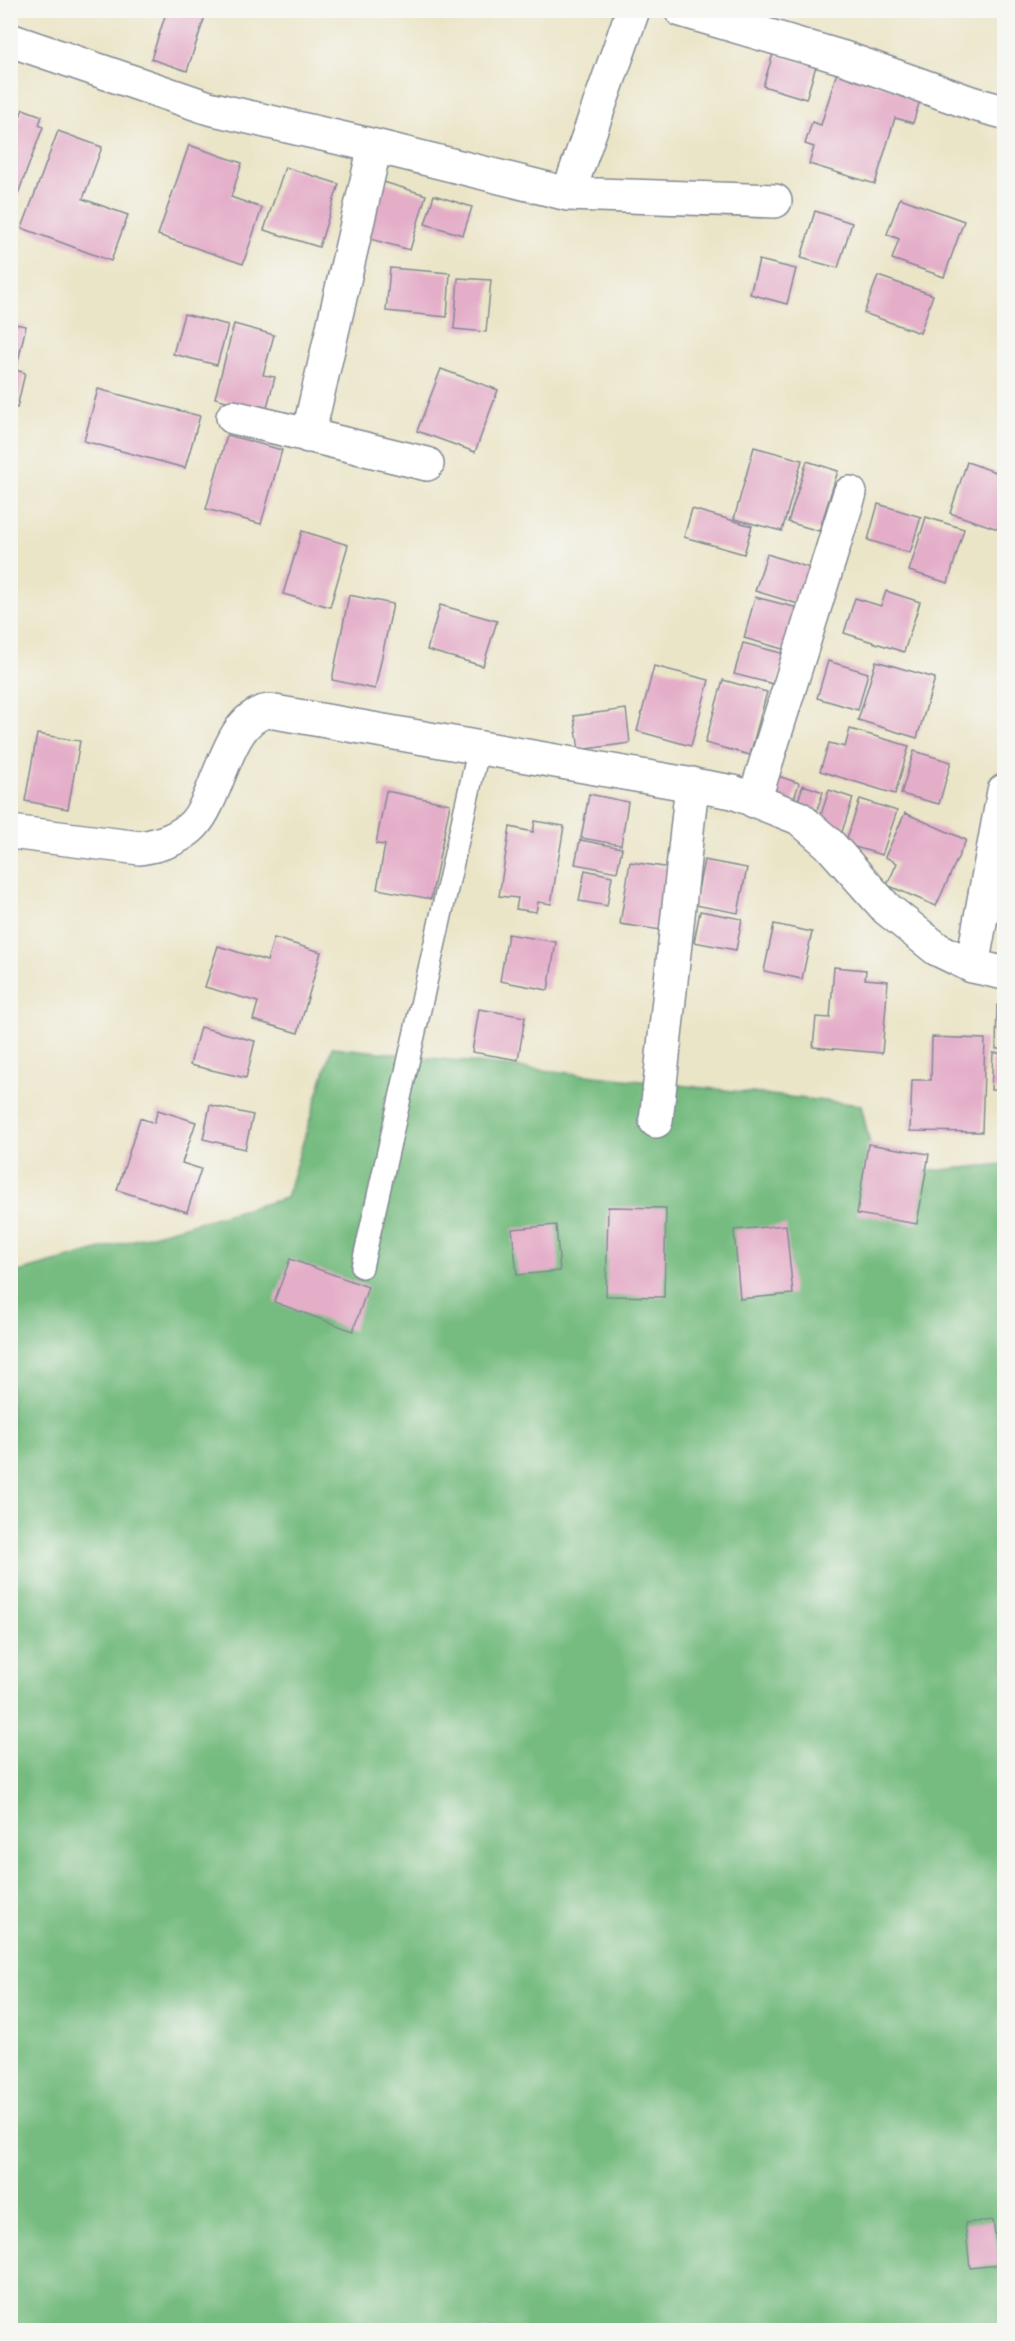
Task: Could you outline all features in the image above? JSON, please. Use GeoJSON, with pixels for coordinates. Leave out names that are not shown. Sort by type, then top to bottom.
{"type":"FeatureCollection","features":[{"type":"Feature","properties":{"kind":"street"},"geometry":{"type":"LineString","coordinates":[[568,194],[633,10]]}},
{"type":"Feature","properties":{"kind":"street"},"geometry":{"type":"LineString","coordinates":[[681,10],[844,58],[974,104],[1005,112]]}},
{"type":"Feature","properties":{"kind":"street"},"geometry":{"type":"LineString","coordinates":[[10,40],[209,108],[568,194],[775,201]]}},
{"type":"Feature","properties":{"kind":"street"},"geometry":{"type":"LineString","coordinates":[[308,436],[375,146]]}},
{"type":"Feature","properties":{"kind":"street"},"geometry":{"type":"LineString","coordinates":[[233,417],[427,464]]}},
{"type":"Feature","properties":{"kind":"street"},"geometry":{"type":"LineString","coordinates":[[754,801],[850,493]]}},
{"type":"Feature","properties":{"kind":"street"},"geometry":{"type":"LineString","coordinates":[[10,832],[140,848],[159,845],[180,836],[195,823],[205,806],[241,728],[259,712],[269,711],[733,792],[799,818],[828,844],[887,909],[937,949],[972,966],[1005,973]]}},
{"type":"Feature","properties":{"kind":"street"},"geometry":{"type":"LineString","coordinates":[[656,1120],[692,784]]}},
{"type":"Feature","properties":{"kind":"street"},"geometry":{"type":"LineString","coordinates":[[972,966],[1005,791]]}},
{"type":"Feature","properties":{"kind":"lane"},"geometry":{"type":"LineString","coordinates":[[362,1267],[479,747]]}},
{"type":"Feature","properties":{"kind":"green space"},"geometry":{"type":"Polygon","coordinates":[[[332,1047],[861,1105],[877,1176],[1004,1164],[1004,2330],[11,2330],[11,1274],[286,1198],[332,1047]]]}},
{"type":"Feature","properties":{"kind":"building"},"geometry":{"type":"Polygon","coordinates":[[[167,10],[207,10],[187,71],[151,59],[167,10]]]}},
{"type":"Feature","properties":{"kind":"building"},"geometry":{"type":"Polygon","coordinates":[[[773,54],[816,66],[806,99],[763,86],[773,54]]]}},
{"type":"Feature","properties":{"kind":"building"},"geometry":{"type":"Polygon","coordinates":[[[837,72],[921,97],[913,123],[895,118],[875,184],[809,164],[814,147],[805,144],[812,122],[821,125],[837,72]]]}},
{"type":"Feature","properties":{"kind":"building"},"geometry":{"type":"Polygon","coordinates":[[[23,109],[42,116],[39,125],[43,127],[12,210],[10,209],[10,116],[19,119],[23,109]]]}},
{"type":"Feature","properties":{"kind":"building"},"geometry":{"type":"Polygon","coordinates":[[[58,131],[102,147],[83,199],[128,215],[111,261],[22,228],[58,131]]]}},
{"type":"Feature","properties":{"kind":"building"},"geometry":{"type":"Polygon","coordinates":[[[189,145],[242,163],[231,197],[262,208],[243,264],[158,235],[189,145]]]}},
{"type":"Feature","properties":{"kind":"building"},"geometry":{"type":"Polygon","coordinates":[[[285,167],[339,184],[319,247],[264,230],[285,167]]]}},
{"type":"Feature","properties":{"kind":"building"},"geometry":{"type":"Polygon","coordinates":[[[377,180],[426,195],[410,250],[360,236],[377,180]]]}},
{"type":"Feature","properties":{"kind":"building"},"geometry":{"type":"Polygon","coordinates":[[[434,195],[472,207],[463,235],[425,224],[434,195]]]}},
{"type":"Feature","properties":{"kind":"building"},"geometry":{"type":"Polygon","coordinates":[[[900,198],[964,221],[944,277],[892,259],[899,239],[887,234],[900,198]]]}},
{"type":"Feature","properties":{"kind":"building"},"geometry":{"type":"Polygon","coordinates":[[[815,211],[852,223],[838,268],[801,258],[815,211]]]}},
{"type":"Feature","properties":{"kind":"building"},"geometry":{"type":"Polygon","coordinates":[[[759,260],[796,269],[787,304],[750,294],[759,260]]]}},
{"type":"Feature","properties":{"kind":"building"},"geometry":{"type":"Polygon","coordinates":[[[390,268],[450,273],[447,317],[386,311],[390,268]]]}},
{"type":"Feature","properties":{"kind":"building"},"geometry":{"type":"Polygon","coordinates":[[[878,276],[933,295],[920,333],[864,313],[878,276]]]}},
{"type":"Feature","properties":{"kind":"building"},"geometry":{"type":"Polygon","coordinates":[[[458,278],[491,280],[486,332],[454,329],[458,278]]]}},
{"type":"Feature","properties":{"kind":"building"},"geometry":{"type":"Polygon","coordinates":[[[184,314],[228,325],[217,365],[173,354],[184,314]]]}},
{"type":"Feature","properties":{"kind":"building"},"geometry":{"type":"Polygon","coordinates":[[[10,323],[26,326],[16,370],[25,373],[17,408],[10,406],[10,323]]]}},
{"type":"Feature","properties":{"kind":"building"},"geometry":{"type":"Polygon","coordinates":[[[234,324],[274,335],[263,375],[275,377],[266,411],[215,398],[234,324]]]}},
{"type":"Feature","properties":{"kind":"building"},"geometry":{"type":"Polygon","coordinates":[[[441,369],[498,390],[475,452],[417,431],[441,369]]]}},
{"type":"Feature","properties":{"kind":"building"},"geometry":{"type":"Polygon","coordinates":[[[98,389],[200,416],[185,468],[84,441],[98,389]]]}},
{"type":"Feature","properties":{"kind":"building"},"geometry":{"type":"Polygon","coordinates":[[[227,435],[282,450],[261,524],[206,509],[227,435]]]}},
{"type":"Feature","properties":{"kind":"building"},"geometry":{"type":"Polygon","coordinates":[[[754,447],[802,460],[782,531],[734,519],[754,447]]]}},
{"type":"Feature","properties":{"kind":"building"},"geometry":{"type":"Polygon","coordinates":[[[807,461],[838,471],[819,531],[788,522],[807,461]]]}},
{"type":"Feature","properties":{"kind":"building"},"geometry":{"type":"Polygon","coordinates":[[[967,462],[1004,475],[1004,531],[950,513],[967,462]]]}},
{"type":"Feature","properties":{"kind":"building"},"geometry":{"type":"Polygon","coordinates":[[[878,504],[921,517],[910,553],[868,540],[878,504]]]}},
{"type":"Feature","properties":{"kind":"building"},"geometry":{"type":"Polygon","coordinates":[[[692,509],[752,526],[744,554],[684,537],[692,509]]]}},
{"type":"Feature","properties":{"kind":"building"},"geometry":{"type":"Polygon","coordinates":[[[926,517],[964,529],[948,583],[909,571],[926,517]]]}},
{"type":"Feature","properties":{"kind":"building"},"geometry":{"type":"Polygon","coordinates":[[[302,531],[348,545],[330,607],[283,594],[302,531]]]}},
{"type":"Feature","properties":{"kind":"building"},"geometry":{"type":"Polygon","coordinates":[[[767,554],[816,570],[805,606],[755,591],[767,554]]]}},
{"type":"Feature","properties":{"kind":"building"},"geometry":{"type":"Polygon","coordinates":[[[886,591],[920,602],[904,652],[844,633],[855,598],[881,606],[886,591]]]}},
{"type":"Feature","properties":{"kind":"building"},"geometry":{"type":"Polygon","coordinates":[[[349,595],[393,604],[375,689],[332,680],[349,595]]]}},
{"type":"Feature","properties":{"kind":"building"},"geometry":{"type":"Polygon","coordinates":[[[755,597],[802,609],[790,651],[744,638],[755,597]]]}},
{"type":"Feature","properties":{"kind":"building"},"geometry":{"type":"Polygon","coordinates":[[[440,605],[497,621],[483,666],[427,650],[440,605]]]}},
{"type":"Feature","properties":{"kind":"building"},"geometry":{"type":"Polygon","coordinates":[[[743,643],[785,654],[777,685],[734,674],[743,643]]]}},
{"type":"Feature","properties":{"kind":"building"},"geometry":{"type":"Polygon","coordinates":[[[828,661],[868,673],[858,710],[817,698],[828,661]]]}},
{"type":"Feature","properties":{"kind":"building"},"geometry":{"type":"Polygon","coordinates":[[[876,661],[935,678],[917,738],[858,720],[876,661]]]}},
{"type":"Feature","properties":{"kind":"building"},"geometry":{"type":"Polygon","coordinates":[[[654,666],[709,680],[691,746],[637,731],[654,666]]]}},
{"type":"Feature","properties":{"kind":"building"},"geometry":{"type":"Polygon","coordinates":[[[723,680],[767,692],[750,755],[705,743],[723,680]]]}},
{"type":"Feature","properties":{"kind":"building"},"geometry":{"type":"Polygon","coordinates":[[[626,709],[630,743],[579,750],[574,716],[626,709]]]}},
{"type":"Feature","properties":{"kind":"building"},"geometry":{"type":"Polygon","coordinates":[[[850,729],[909,746],[895,794],[820,771],[829,743],[845,747],[850,729]]]}},
{"type":"Feature","properties":{"kind":"building"},"geometry":{"type":"Polygon","coordinates":[[[37,734],[80,741],[68,809],[25,801],[37,734]]]}},
{"type":"Feature","properties":{"kind":"building"},"geometry":{"type":"Polygon","coordinates":[[[914,751],[951,762],[939,804],[901,794],[914,751]]]}},
{"type":"Feature","properties":{"kind":"building"},"geometry":{"type":"Polygon","coordinates":[[[778,776],[799,783],[792,805],[771,798],[778,776]]]}},
{"type":"Feature","properties":{"kind":"building"},"geometry":{"type":"Polygon","coordinates":[[[803,785],[823,792],[817,810],[797,804],[803,785]]]}},
{"type":"Feature","properties":{"kind":"building"},"geometry":{"type":"Polygon","coordinates":[[[829,790],[853,798],[841,835],[817,827],[829,790]]]}},
{"type":"Feature","properties":{"kind":"building"},"geometry":{"type":"Polygon","coordinates":[[[386,791],[450,804],[431,899],[377,889],[385,845],[376,844],[386,791]]]}},
{"type":"Feature","properties":{"kind":"building"},"geometry":{"type":"Polygon","coordinates":[[[589,794],[628,802],[621,845],[581,838],[589,794]]]}},
{"type":"Feature","properties":{"kind":"building"},"geometry":{"type":"Polygon","coordinates":[[[860,799],[897,811],[882,855],[845,844],[860,799]]]}},
{"type":"Feature","properties":{"kind":"building"},"geometry":{"type":"Polygon","coordinates":[[[905,813],[966,840],[936,906],[887,885],[897,863],[885,857],[905,813]]]}},
{"type":"Feature","properties":{"kind":"building"},"geometry":{"type":"Polygon","coordinates":[[[535,821],[564,826],[551,904],[538,902],[536,912],[516,909],[518,898],[499,896],[510,827],[533,832],[535,821]]]}},
{"type":"Feature","properties":{"kind":"building"},"geometry":{"type":"Polygon","coordinates":[[[580,840],[622,848],[617,872],[575,864],[580,840]]]}},
{"type":"Feature","properties":{"kind":"building"},"geometry":{"type":"Polygon","coordinates":[[[704,860],[747,868],[738,913],[695,905],[704,860]]]}},
{"type":"Feature","properties":{"kind":"building"},"geometry":{"type":"Polygon","coordinates":[[[630,862],[671,868],[661,930],[620,924],[630,862]]]}},
{"type":"Feature","properties":{"kind":"building"},"geometry":{"type":"Polygon","coordinates":[[[585,870],[612,876],[607,906],[579,901],[585,870]]]}},
{"type":"Feature","properties":{"kind":"building"},"geometry":{"type":"Polygon","coordinates":[[[700,911],[742,919],[736,950],[694,942],[700,911]]]}},
{"type":"Feature","properties":{"kind":"building"},"geometry":{"type":"Polygon","coordinates":[[[774,924],[812,932],[802,979],[764,971],[774,924]]]}},
{"type":"Feature","properties":{"kind":"building"},"geometry":{"type":"Polygon","coordinates":[[[508,934],[556,942],[548,990],[500,981],[508,934]]]}},
{"type":"Feature","properties":{"kind":"building"},"geometry":{"type":"Polygon","coordinates":[[[274,938],[321,952],[298,1033],[253,1020],[258,1002],[205,987],[218,946],[267,961],[274,938]]]}},
{"type":"Feature","properties":{"kind":"building"},"geometry":{"type":"Polygon","coordinates":[[[834,967],[866,970],[865,979],[888,981],[882,1053],[813,1047],[816,1017],[830,1018],[834,967]]]}},
{"type":"Feature","properties":{"kind":"building"},"geometry":{"type":"Polygon","coordinates":[[[997,1005],[1004,1005],[1004,1049],[996,1049],[997,1005]]]}},
{"type":"Feature","properties":{"kind":"building"},"geometry":{"type":"Polygon","coordinates":[[[479,1009],[525,1017],[518,1060],[472,1052],[479,1009]]]}},
{"type":"Feature","properties":{"kind":"building"},"geometry":{"type":"Polygon","coordinates":[[[200,1027],[255,1041],[246,1078],[190,1065],[200,1027]]]}},
{"type":"Feature","properties":{"kind":"building"},"geometry":{"type":"Polygon","coordinates":[[[932,1037],[985,1039],[982,1132],[910,1131],[912,1080],[931,1080],[932,1037]]]}},
{"type":"Feature","properties":{"kind":"building"},"geometry":{"type":"Polygon","coordinates":[[[993,1053],[1004,1053],[1004,1090],[991,1090],[993,1053]]]}},
{"type":"Feature","properties":{"kind":"building"},"geometry":{"type":"Polygon","coordinates":[[[210,1105],[253,1115],[245,1149],[203,1139],[210,1105]]]}},
{"type":"Feature","properties":{"kind":"building"},"geometry":{"type":"Polygon","coordinates":[[[158,1110],[196,1122],[182,1163],[201,1169],[187,1212],[117,1190],[140,1118],[154,1123],[158,1110]]]}},
{"type":"Feature","properties":{"kind":"building"},"geometry":{"type":"Polygon","coordinates":[[[868,1144],[929,1154],[917,1224],[857,1214],[868,1144]]]}},
{"type":"Feature","properties":{"kind":"building"},"geometry":{"type":"Polygon","coordinates":[[[608,1207],[666,1208],[664,1297],[606,1296],[608,1207]]]}},
{"type":"Feature","properties":{"kind":"building"},"geometry":{"type":"Polygon","coordinates":[[[556,1225],[560,1271],[517,1275],[512,1229],[556,1225]]]}},
{"type":"Feature","properties":{"kind":"building"},"geometry":{"type":"Polygon","coordinates":[[[786,1225],[793,1294],[740,1299],[734,1230],[786,1225]]]}},
{"type":"Feature","properties":{"kind":"building"},"geometry":{"type":"Polygon","coordinates":[[[290,1259],[368,1287],[353,1331],[274,1302],[290,1259]]]}},
{"type":"Feature","properties":{"kind":"building"},"geometry":{"type":"Polygon","coordinates":[[[993,2220],[999,2265],[970,2268],[965,2223],[993,2220]]]}}]}
